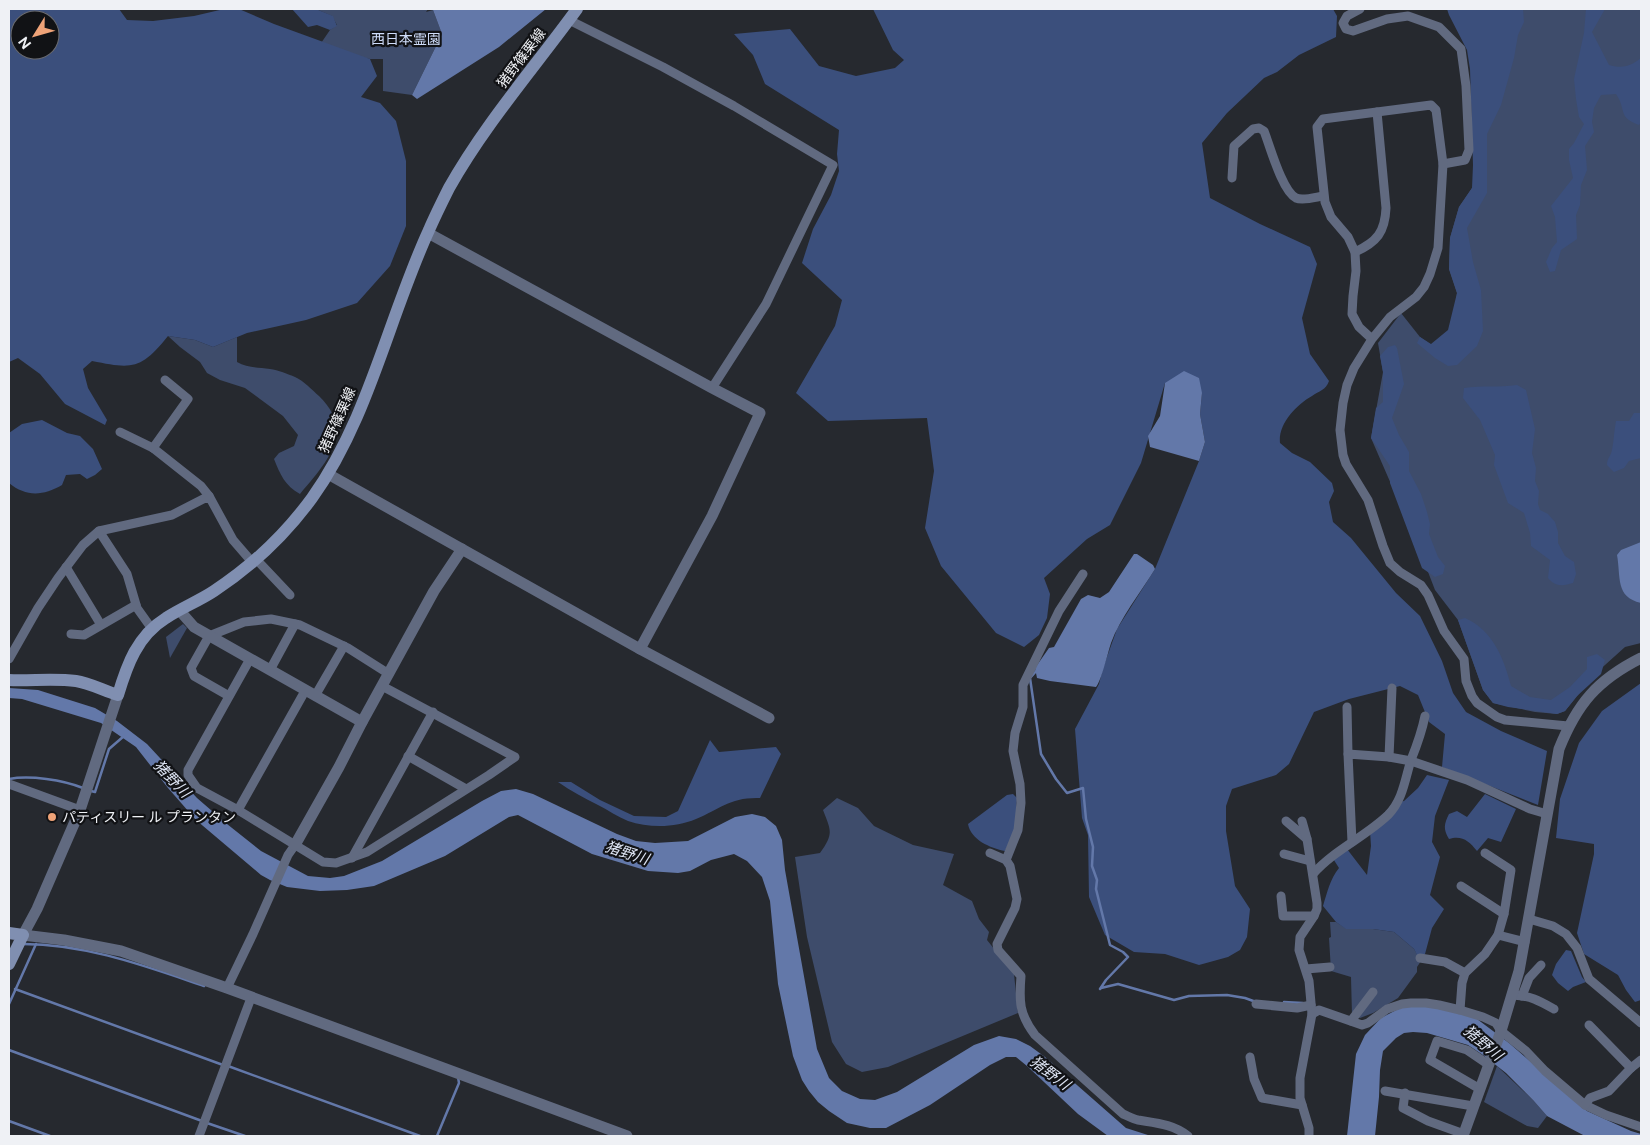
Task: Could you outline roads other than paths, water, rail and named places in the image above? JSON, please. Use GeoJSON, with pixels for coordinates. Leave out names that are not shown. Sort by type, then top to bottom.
{"type":"FeatureCollection","features":[{"type":"Feature","properties":{"kind":"main road","name":"猪野篠栗線"},"geometry":{"type":"LineString","coordinates":[[118,695],[131,657],[143,639],[165,618],[214,591],[277,540],[328,474],[353,426],[428,233],[448,189],[500,112],[577,9]]}},
{"type":"Feature","properties":{"kind":"main road"},"geometry":{"type":"LineString","coordinates":[[9,680],[51,679],[78,682],[118,695]]}},
{"type":"Feature","properties":{"kind":"main road"},"geometry":{"type":"LineString","coordinates":[[9,933],[22,935],[9,964]]}},
{"type":"Feature","properties":{"kind":"street"},"geometry":{"type":"LineString","coordinates":[[1360,9],[1347,16],[1343,23],[1346,29],[1353,31],[1387,19],[1408,16],[1439,27],[1461,49],[1466,86],[1469,150],[1465,160],[1442,164]]}},
{"type":"Feature","properties":{"kind":"street"},"geometry":{"type":"LineString","coordinates":[[569,20],[663,67],[734,106],[833,165],[766,304],[712,388]]}},
{"type":"Feature","properties":{"kind":"street"},"geometry":{"type":"LineString","coordinates":[[1372,338],[1359,327],[1352,314],[1356,271],[1355,252],[1348,237],[1332,217],[1324,196],[1317,127],[1323,119],[1430,105],[1436,110],[1442,164],[1438,248],[1424,287],[1390,317],[1372,338],[1354,368],[1342,403],[1340,430],[1342,456],[1368,500],[1390,563],[1400,572],[1421,585],[1428,595],[1444,631],[1464,659],[1468,688],[1477,703],[1497,718],[1568,726]]}},
{"type":"Feature","properties":{"kind":"street"},"geometry":{"type":"LineString","coordinates":[[1355,252],[1368,246],[1380,234],[1386,222],[1377,112]]}},
{"type":"Feature","properties":{"kind":"street"},"geometry":{"type":"LineString","coordinates":[[1232,178],[1234,146],[1253,129],[1260,128],[1264,131],[1281,180],[1294,197],[1324,196]]}},
{"type":"Feature","properties":{"kind":"street"},"geometry":{"type":"LineString","coordinates":[[428,233],[760,413],[707,525],[640,649]]}},
{"type":"Feature","properties":{"kind":"street"},"geometry":{"type":"LineString","coordinates":[[153,448],[188,399],[165,380]]}},
{"type":"Feature","properties":{"kind":"street"},"geometry":{"type":"LineString","coordinates":[[120,432],[153,448],[201,486],[209,496],[234,540],[290,595]]}},
{"type":"Feature","properties":{"kind":"street"},"geometry":{"type":"LineString","coordinates":[[328,474],[640,649],[769,718]]}},
{"type":"Feature","properties":{"kind":"street"},"geometry":{"type":"LineString","coordinates":[[9,659],[41,602],[83,545],[100,531],[172,515],[209,496]]}},
{"type":"Feature","properties":{"kind":"street"},"geometry":{"type":"LineString","coordinates":[[100,531],[127,574],[136,605],[152,630]]}},
{"type":"Feature","properties":{"kind":"street"},"geometry":{"type":"LineString","coordinates":[[227,988],[288,855],[339,767],[434,591],[462,549]]}},
{"type":"Feature","properties":{"kind":"street"},"geometry":{"type":"LineString","coordinates":[[66,567],[101,625]]}},
{"type":"Feature","properties":{"kind":"street"},"geometry":{"type":"LineString","coordinates":[[1006,860],[1018,830],[1021,803],[1020,784],[1013,751],[1015,732],[1023,707],[1023,684],[1059,611],[1083,574]]}},
{"type":"Feature","properties":{"kind":"street"},"geometry":{"type":"LineString","coordinates":[[71,634],[84,635],[136,605]]}},
{"type":"Feature","properties":{"kind":"street"},"geometry":{"type":"LineString","coordinates":[[180,611],[194,627],[362,722]]}},
{"type":"Feature","properties":{"kind":"street"},"geometry":{"type":"LineString","coordinates":[[229,696],[194,676],[191,668],[209,636],[244,622],[272,619],[300,625],[344,646],[389,674]]}},
{"type":"Feature","properties":{"kind":"street"},"geometry":{"type":"LineString","coordinates":[[270,670],[295,624]]}},
{"type":"Feature","properties":{"kind":"street"},"geometry":{"type":"LineString","coordinates":[[238,810],[310,693],[344,646]]}},
{"type":"Feature","properties":{"kind":"street"},"geometry":{"type":"LineString","coordinates":[[1518,995],[1519,971],[1547,814],[1560,749],[1568,726],[1587,698],[1597,688],[1612,675],[1641,658]]}},
{"type":"Feature","properties":{"kind":"street"},"geometry":{"type":"LineString","coordinates":[[250,660],[188,770],[188,776],[197,788],[238,810],[323,862],[336,863],[367,852],[504,765],[515,756],[382,686]]}},
{"type":"Feature","properties":{"kind":"street"},"geometry":{"type":"LineString","coordinates":[[1389,757],[1392,688]]}},
{"type":"Feature","properties":{"kind":"street"},"geometry":{"type":"LineString","coordinates":[[118,695],[80,810],[41,900],[22,935],[64,940],[121,951],[227,988],[627,1136]]}},
{"type":"Feature","properties":{"kind":"street"},"geometry":{"type":"LineString","coordinates":[[1347,707],[1352,842]]}},
{"type":"Feature","properties":{"kind":"street"},"geometry":{"type":"LineString","coordinates":[[352,858],[433,712]]}},
{"type":"Feature","properties":{"kind":"street"},"geometry":{"type":"LineString","coordinates":[[1313,874],[1334,855],[1387,816],[1395,807],[1402,795],[1425,716]]}},
{"type":"Feature","properties":{"kind":"street"},"geometry":{"type":"LineString","coordinates":[[1348,754],[1389,757],[1411,761],[1467,780],[1530,809],[1547,814]]}},
{"type":"Feature","properties":{"kind":"street"},"geometry":{"type":"LineString","coordinates":[[408,756],[466,789]]}},
{"type":"Feature","properties":{"kind":"street"},"geometry":{"type":"LineString","coordinates":[[9,784],[80,810]]}},
{"type":"Feature","properties":{"kind":"street"},"geometry":{"type":"LineString","coordinates":[[1286,821],[1307,840]]}},
{"type":"Feature","properties":{"kind":"street"},"geometry":{"type":"LineString","coordinates":[[1302,821],[1317,902],[1314,916],[1300,937],[1299,950],[1309,981],[1312,1009],[1300,1078],[1300,1098],[1309,1128],[1309,1136]]}},
{"type":"Feature","properties":{"kind":"street"},"geometry":{"type":"LineString","coordinates":[[1460,1010],[1462,983],[1465,973],[1485,954],[1498,935],[1504,914],[1511,870],[1485,853]]}},
{"type":"Feature","properties":{"kind":"street"},"geometry":{"type":"LineString","coordinates":[[990,854],[1006,860],[1010,866],[1017,899],[1015,908],[997,944],[998,950],[1021,976],[1019,997],[1022,1015],[1026,1024],[1035,1035],[1123,1114],[1137,1120],[1153,1121],[1166,1125],[1188,1136]]}},
{"type":"Feature","properties":{"kind":"street"},"geometry":{"type":"LineString","coordinates":[[1284,854],[1310,861]]}},
{"type":"Feature","properties":{"kind":"street"},"geometry":{"type":"LineString","coordinates":[[1460,886],[1504,914]]}},
{"type":"Feature","properties":{"kind":"street"},"geometry":{"type":"LineString","coordinates":[[1281,896],[1283,916],[1314,916]]}},
{"type":"Feature","properties":{"kind":"street"},"geometry":{"type":"LineString","coordinates":[[1529,920],[1553,926],[1566,934],[1577,948],[1589,979],[1641,1023]]}},
{"type":"Feature","properties":{"kind":"street"},"geometry":{"type":"LineString","coordinates":[[1498,935],[1525,942]]}},
{"type":"Feature","properties":{"kind":"street"},"geometry":{"type":"LineString","coordinates":[[1420,958],[1444,962],[1465,973]]}},
{"type":"Feature","properties":{"kind":"street"},"geometry":{"type":"LineString","coordinates":[[1405,1094],[1403,1108],[1428,1121],[1463,1135],[1501,1030],[1518,995],[1541,964]]}},
{"type":"Feature","properties":{"kind":"street"},"geometry":{"type":"LineString","coordinates":[[1306,969],[1330,967]]}},
{"type":"Feature","properties":{"kind":"street"},"geometry":{"type":"LineString","coordinates":[[1351,1022],[1373,992]]}},
{"type":"Feature","properties":{"kind":"street"},"geometry":{"type":"LineString","coordinates":[[1518,995],[1528,996],[1554,1009]]}},
{"type":"Feature","properties":{"kind":"street"},"geometry":{"type":"LineString","coordinates":[[199,1136],[251,998]]}},
{"type":"Feature","properties":{"kind":"street"},"geometry":{"type":"LineString","coordinates":[[1256,1004],[1319,1010],[1362,1025],[1368,1023],[1387,1009],[1402,1004],[1426,1003],[1460,1010],[1496,1024],[1526,1051],[1544,1071],[1584,1105],[1641,1127]]}},
{"type":"Feature","properties":{"kind":"street"},"geometry":{"type":"LineString","coordinates":[[1588,1025],[1631,1068]]}},
{"type":"Feature","properties":{"kind":"street"},"geometry":{"type":"LineString","coordinates":[[1480,1089],[1430,1060],[1437,1041],[1467,1050],[1489,1064]]}},
{"type":"Feature","properties":{"kind":"street"},"geometry":{"type":"LineString","coordinates":[[1250,1056],[1254,1079],[1262,1098],[1302,1105]]}},
{"type":"Feature","properties":{"kind":"street"},"geometry":{"type":"LineString","coordinates":[[1584,1105],[1590,1098],[1609,1090],[1641,1060]]}},
{"type":"Feature","properties":{"kind":"street"},"geometry":{"type":"LineString","coordinates":[[1384,1091],[1473,1106]]}},
{"type":"Feature","properties":{"kind":"water"},"geometry":{"type":"Polygon","coordinates":[[[434,9],[546,9],[499,47],[417,99],[412,95],[442,34],[434,9]]]}},
{"type":"Feature","properties":{"kind":"water"},"geometry":{"type":"Polygon","coordinates":[[[1184,371],[1199,378],[1202,393],[1200,414],[1205,442],[1199,461],[1150,447],[1148,436],[1160,416],[1165,383],[1184,371]]]}},
{"type":"Feature","properties":{"kind":"water"},"geometry":{"type":"Polygon","coordinates":[[[1641,542],[1641,603],[1627,596],[1623,591],[1619,578],[1617,555],[1621,550],[1641,542]]]}},
{"type":"Feature","properties":{"kind":"water"},"geometry":{"type":"Polygon","coordinates":[[[1134,554],[1137,554],[1153,565],[1155,569],[1115,634],[1096,687],[1037,678],[1035,668],[1049,648],[1054,647],[1081,599],[1088,595],[1100,598],[1109,592],[1134,554]]]}},
{"type":"Feature","properties":{"kind":"water","name":"猪野川"},"geometry":{"type":"Polygon","coordinates":[[[9,688],[38,690],[95,708],[117,721],[147,744],[197,798],[227,824],[261,851],[308,876],[330,878],[344,876],[382,861],[482,801],[501,791],[516,789],[533,794],[617,834],[636,841],[655,843],[688,841],[735,817],[752,814],[765,817],[776,826],[782,840],[785,870],[817,1049],[829,1078],[842,1091],[860,1099],[875,1100],[897,1092],[974,1045],[999,1036],[1016,1039],[1030,1046],[1126,1128],[1151,1136],[1108,1136],[1078,1114],[1016,1057],[1006,1057],[990,1065],[930,1105],[886,1128],[870,1128],[847,1123],[829,1111],[809,1091],[802,1080],[793,1056],[778,984],[770,901],[762,877],[747,861],[734,854],[711,860],[690,871],[678,873],[648,871],[592,854],[518,815],[509,817],[445,856],[374,886],[320,891],[287,887],[261,875],[196,820],[136,747],[101,723],[22,699],[9,698],[9,688]]]}},
{"type":"Feature","properties":{"kind":"water","name":"猪野川"},"geometry":{"type":"Polygon","coordinates":[[[1406,1005],[1429,1006],[1473,1016],[1509,1043],[1587,1111],[1641,1134],[1641,1136],[1585,1136],[1547,1116],[1506,1073],[1468,1045],[1427,1033],[1413,1032],[1404,1033],[1396,1038],[1383,1051],[1375,1136],[1347,1136],[1356,1054],[1365,1035],[1381,1018],[1406,1005]]]}},
{"type":"Feature","properties":{"kind":"waterway"},"geometry":{"type":"LineString","coordinates":[[1038,669],[1030,678],[1041,754],[1067,793],[1083,788],[1086,819],[1093,847],[1092,866],[1097,880],[1096,889],[1110,945],[1128,957],[1100,989]]}},
{"type":"Feature","properties":{"kind":"waterway"},"geometry":{"type":"LineString","coordinates":[[91,791],[95,792],[109,749],[124,736]]}},
{"type":"Feature","properties":{"kind":"waterway"},"geometry":{"type":"LineString","coordinates":[[9,779],[46,779],[83,788]]}},
{"type":"Feature","properties":{"kind":"waterway"},"geometry":{"type":"LineString","coordinates":[[23,944],[46,945],[92,952],[137,964],[204,986]]}},
{"type":"Feature","properties":{"kind":"waterway"},"geometry":{"type":"LineString","coordinates":[[9,1004],[36,944]]}},
{"type":"Feature","properties":{"kind":"waterway"},"geometry":{"type":"LineString","coordinates":[[1101,988],[1118,984],[1174,1000],[1189,996],[1227,995],[1256,1002]]}},
{"type":"Feature","properties":{"kind":"waterway"},"geometry":{"type":"LineString","coordinates":[[15,989],[223,1065]]}},
{"type":"Feature","properties":{"kind":"waterway"},"geometry":{"type":"LineString","coordinates":[[1284,1002],[1303,1003]]}},
{"type":"Feature","properties":{"kind":"waterway"},"geometry":{"type":"LineString","coordinates":[[9,1050],[202,1121]]}},
{"type":"Feature","properties":{"kind":"waterway"},"geometry":{"type":"LineString","coordinates":[[228,1066],[420,1136]]}},
{"type":"Feature","properties":{"kind":"waterway"},"geometry":{"type":"LineString","coordinates":[[437,1136],[459,1083],[458,1077]]}},
{"type":"Feature","properties":{"kind":"waterway"},"geometry":{"type":"LineString","coordinates":[[9,1121],[50,1136]]}},
{"type":"Feature","properties":{"kind":"waterway"},"geometry":{"type":"LineString","coordinates":[[207,1123],[245,1136]]}},
{"type":"Feature","properties":{"kind":"place","name":"パティスリー ル プランタン"},"geometry":{"type":"Point","coordinates":[52,817]}},
{"type":"Feature","properties":{"kind":"park label","name":"西日本霊園"},"geometry":{"type":"Point","coordinates":[406,39]}}]}
